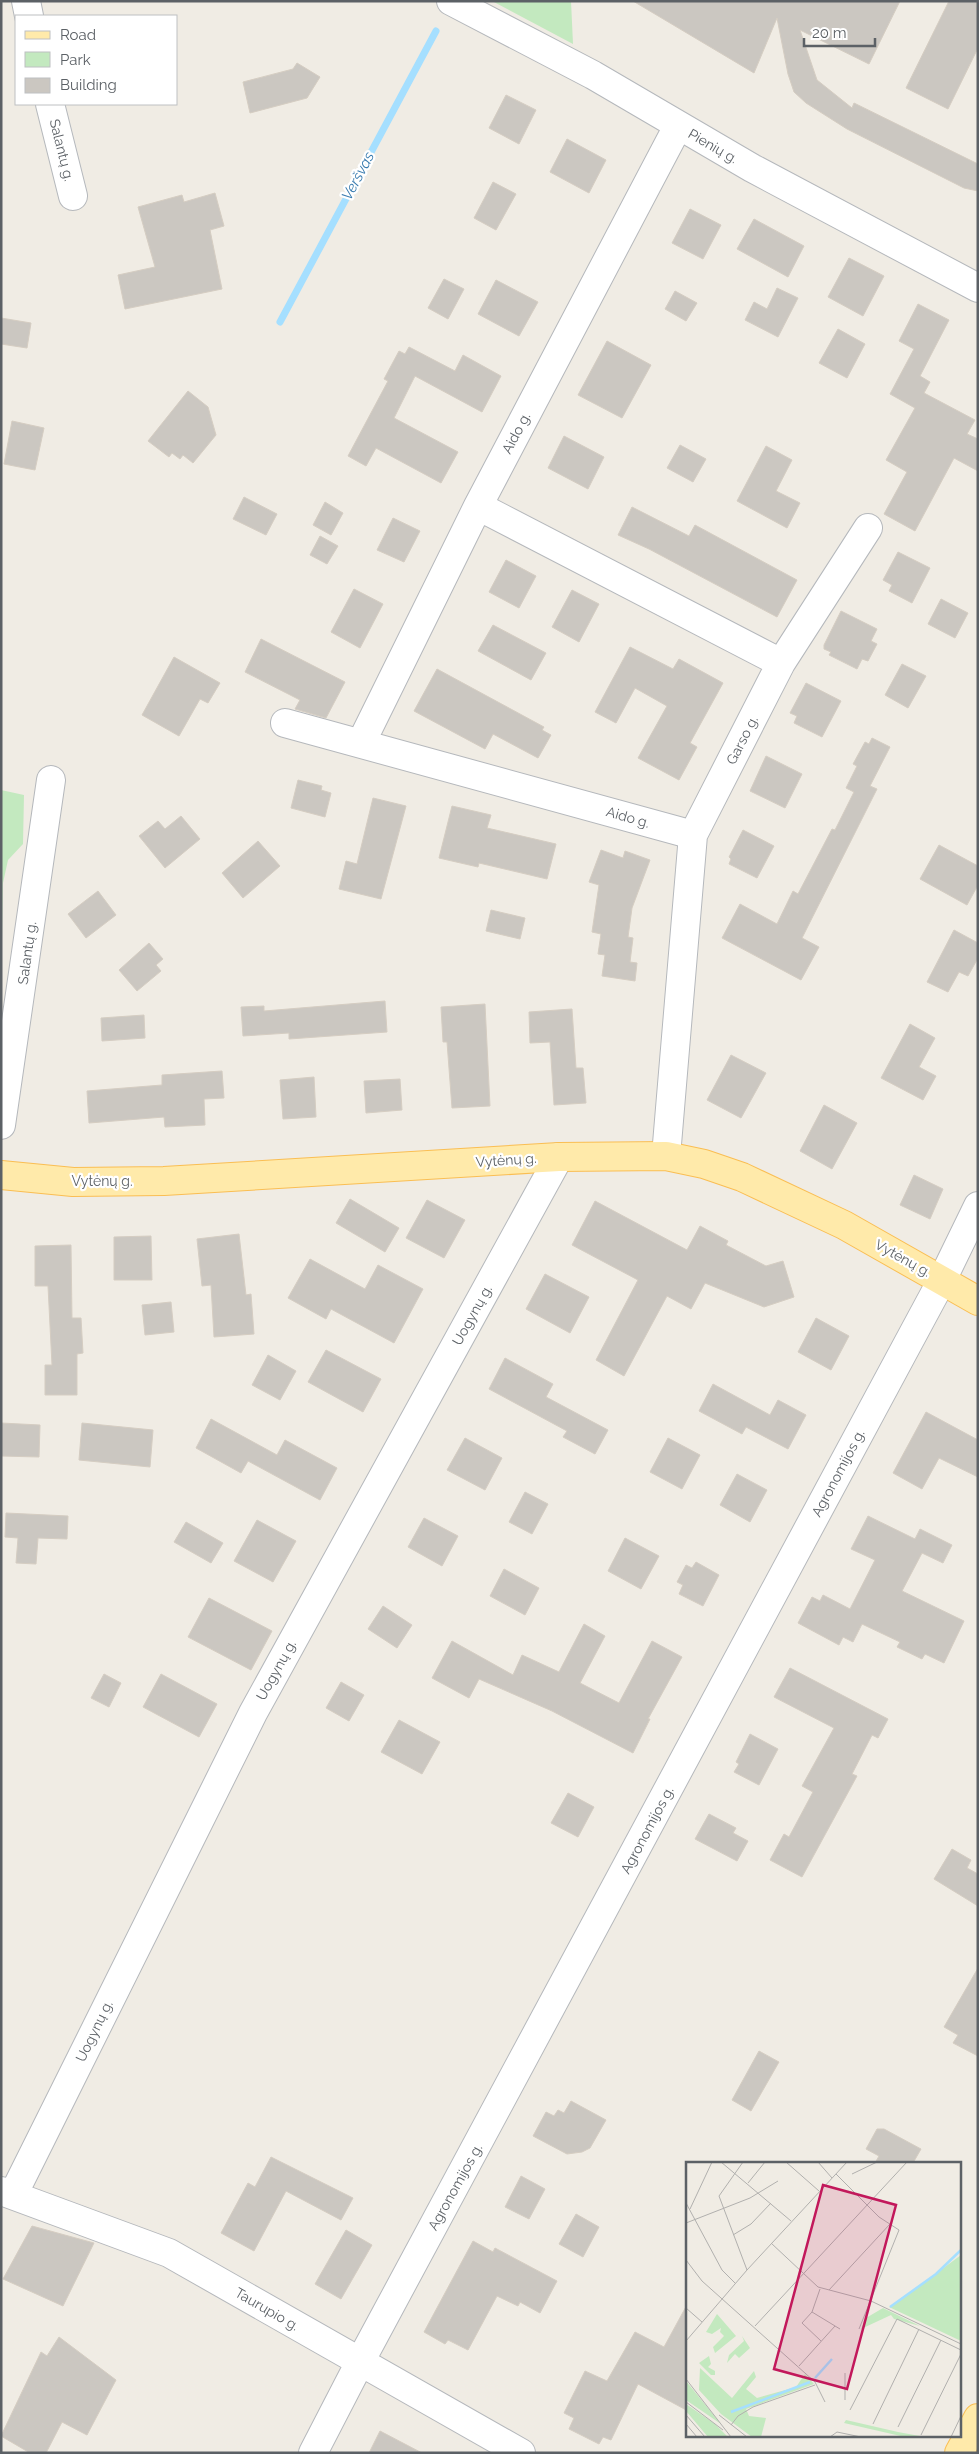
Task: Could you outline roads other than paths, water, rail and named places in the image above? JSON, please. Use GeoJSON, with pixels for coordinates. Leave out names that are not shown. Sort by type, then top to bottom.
{"type":"FeatureCollection","features":[{"type":"Feature","properties":{"kind":"main road","name":"Vytėnų g."},"geometry":{"type":"LineString","coordinates":[[1,1175],[73,1182],[164,1181],[559,1157],[666,1156],[704,1164],[742,1176],[844,1225],[978,1301]]}},
{"type":"Feature","properties":{"kind":"main road"},"geometry":{"type":"LineString","coordinates":[[959,2453],[978,2418]]}},
{"type":"Feature","properties":{"kind":"street"},"geometry":{"type":"LineString","coordinates":[[26,1],[29,15]]}},
{"type":"Feature","properties":{"kind":"street","name":"Pienių g."},"geometry":{"type":"LineString","coordinates":[[451,1],[594,75],[678,126],[930,265],[978,288]]}},
{"type":"Feature","properties":{"kind":"street","name":"Salantų g."},"geometry":{"type":"LineString","coordinates":[[50,105],[73,196]]}},
{"type":"Feature","properties":{"kind":"street","name":"Aido g."},"geometry":{"type":"LineString","coordinates":[[361,743],[478,506],[678,126]]}},
{"type":"Feature","properties":{"kind":"street"},"geometry":{"type":"LineString","coordinates":[[478,506],[782,662]]}},
{"type":"Feature","properties":{"kind":"street","name":"Garso g."},"geometry":{"type":"LineString","coordinates":[[666,1156],[693,835],[782,662],[868,528]]}},
{"type":"Feature","properties":{"kind":"street","name":"Aido g."},"geometry":{"type":"LineString","coordinates":[[286,724],[693,835]]}},
{"type":"Feature","properties":{"kind":"street","name":"Salantų g."},"geometry":{"type":"LineString","coordinates":[[1,1125],[51,780]]}},
{"type":"Feature","properties":{"kind":"street","name":"Uogynų g."},"geometry":{"type":"LineString","coordinates":[[7,2192],[252,1713],[559,1157]]}},
{"type":"Feature","properties":{"kind":"street","name":"Agronomijos g."},"geometry":{"type":"LineString","coordinates":[[313,2453],[360,2362],[942,1280],[978,1206]]}},
{"type":"Feature","properties":{"kind":"street","name":"Taurupio g."},"geometry":{"type":"LineString","coordinates":[[7,2192],[169,2254],[521,2453]]}},
{"type":"Feature","properties":{"kind":"waterway","name":"Veršvas"},"geometry":{"type":"LineString","coordinates":[[280,322],[436,31]]}}]}
